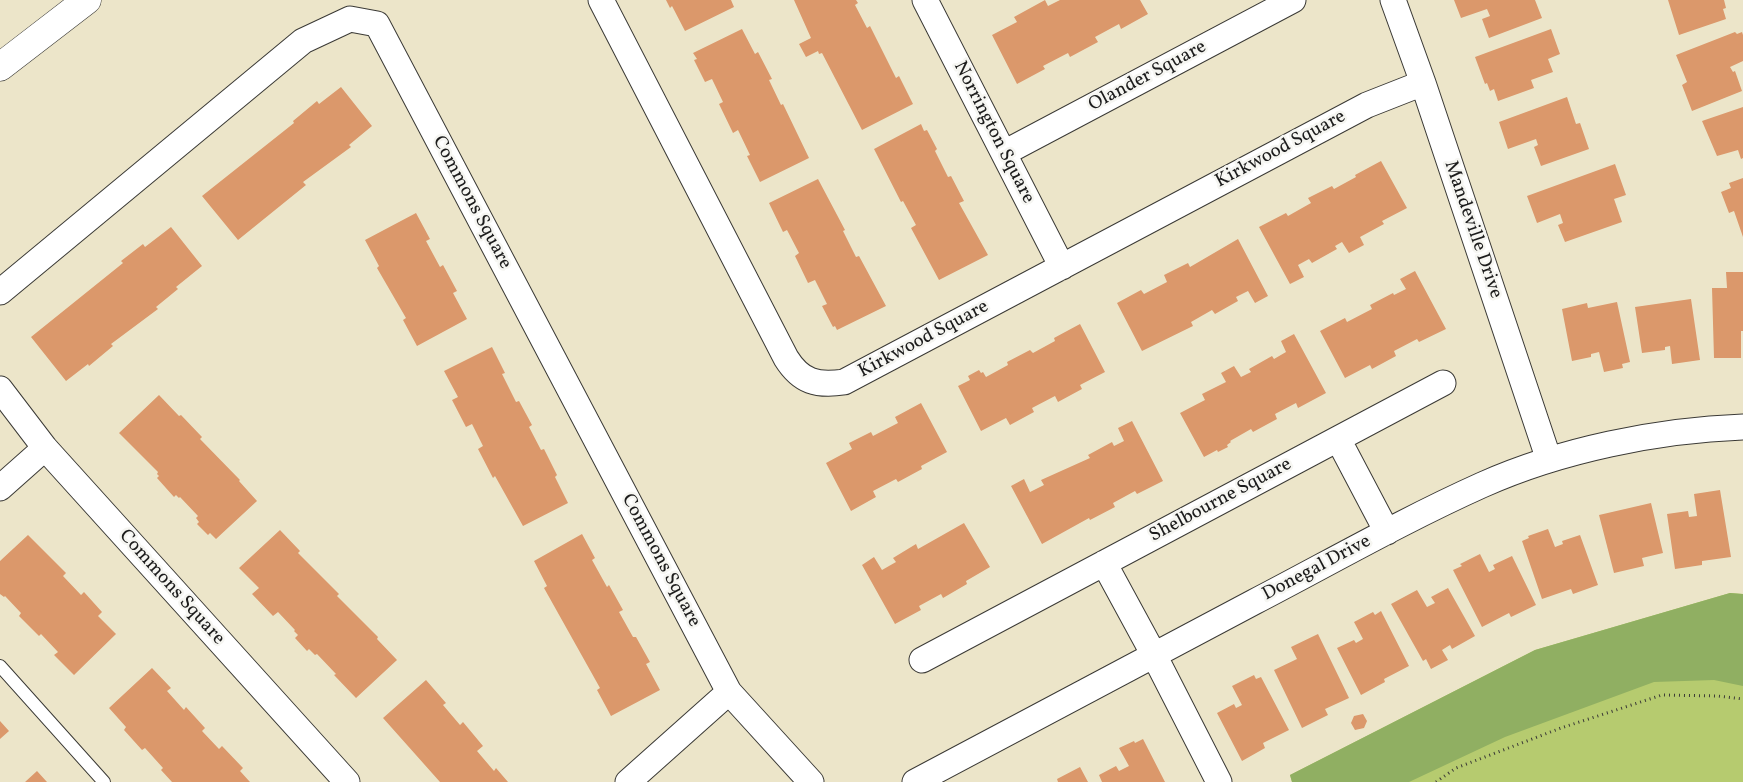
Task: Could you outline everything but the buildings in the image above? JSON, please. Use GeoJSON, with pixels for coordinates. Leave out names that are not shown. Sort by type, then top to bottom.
{"type":"FeatureCollection","features":[{"type":"Feature","properties":{"kind":"street"},"geometry":{"type":"LineString","coordinates":[[0,67],[87,0]]}},
{"type":"Feature","properties":{"kind":"street","name":"Kirkwood Square"},"geometry":{"type":"LineString","coordinates":[[601,0],[786,358],[793,369],[808,381],[826,385],[844,382],[1367,105],[1423,83]]}},
{"type":"Feature","properties":{"kind":"street","name":"Norrington Square"},"geometry":{"type":"LineString","coordinates":[[925,0],[1062,267]]}},
{"type":"Feature","properties":{"kind":"street","name":"Olander Square"},"geometry":{"type":"LineString","coordinates":[[1004,154],[1293,0]]}},
{"type":"Feature","properties":{"kind":"street","name":"Mandeville Drive"},"geometry":{"type":"LineString","coordinates":[[1393,0],[1423,83],[1549,460]]}},
{"type":"Feature","properties":{"kind":"street","name":"Commons Square"},"geometry":{"type":"LineString","coordinates":[[0,292],[303,41],[350,20],[378,24],[729,692],[811,782]]}},
{"type":"Feature","properties":{"kind":"street","name":"Shelbourne Square"},"geometry":{"type":"LineString","coordinates":[[922,660],[1443,383]]}},
{"type":"Feature","properties":{"kind":"street","name":"Commons Square"},"geometry":{"type":"LineString","coordinates":[[0,389],[45,448],[347,782]]}},
{"type":"Feature","properties":{"kind":"street","name":"Donegal Drive"},"geometry":{"type":"LineString","coordinates":[[915,782],[1387,532],[1483,485],[1549,460],[1642,437],[1710,428],[1743,427]]}},
{"type":"Feature","properties":{"kind":"street"},"geometry":{"type":"LineString","coordinates":[[1338,439],[1387,532]]}},
{"type":"Feature","properties":{"kind":"street"},"geometry":{"type":"LineString","coordinates":[[0,488],[45,448]]}},
{"type":"Feature","properties":{"kind":"street"},"geometry":{"type":"LineString","coordinates":[[1104,563],[1219,782]]}},
{"type":"Feature","properties":{"kind":"street"},"geometry":{"type":"LineString","coordinates":[[628,782],[729,692]]}},
{"type":"Feature","properties":{"kind":"lane"},"geometry":{"type":"LineString","coordinates":[[0,666],[104,782]]}},
{"type":"Feature","properties":{"kind":"path"},"geometry":{"type":"LineString","coordinates":[[1436,782],[1456,768],[1561,728],[1662,696],[1718,696],[1743,699]]}},
{"type":"Feature","properties":{"kind":"green space"},"geometry":{"type":"Polygon","coordinates":[[[1730,593],[1743,594],[1743,782],[1292,782],[1290,775],[1535,650],[1730,593]]]}},
{"type":"Feature","properties":{"kind":"green space"},"geometry":{"type":"Polygon","coordinates":[[[1730,593],[1743,594],[1743,686],[1714,680],[1654,682],[1505,737],[1409,782],[1292,782],[1290,775],[1535,650],[1730,593]]]}}]}
